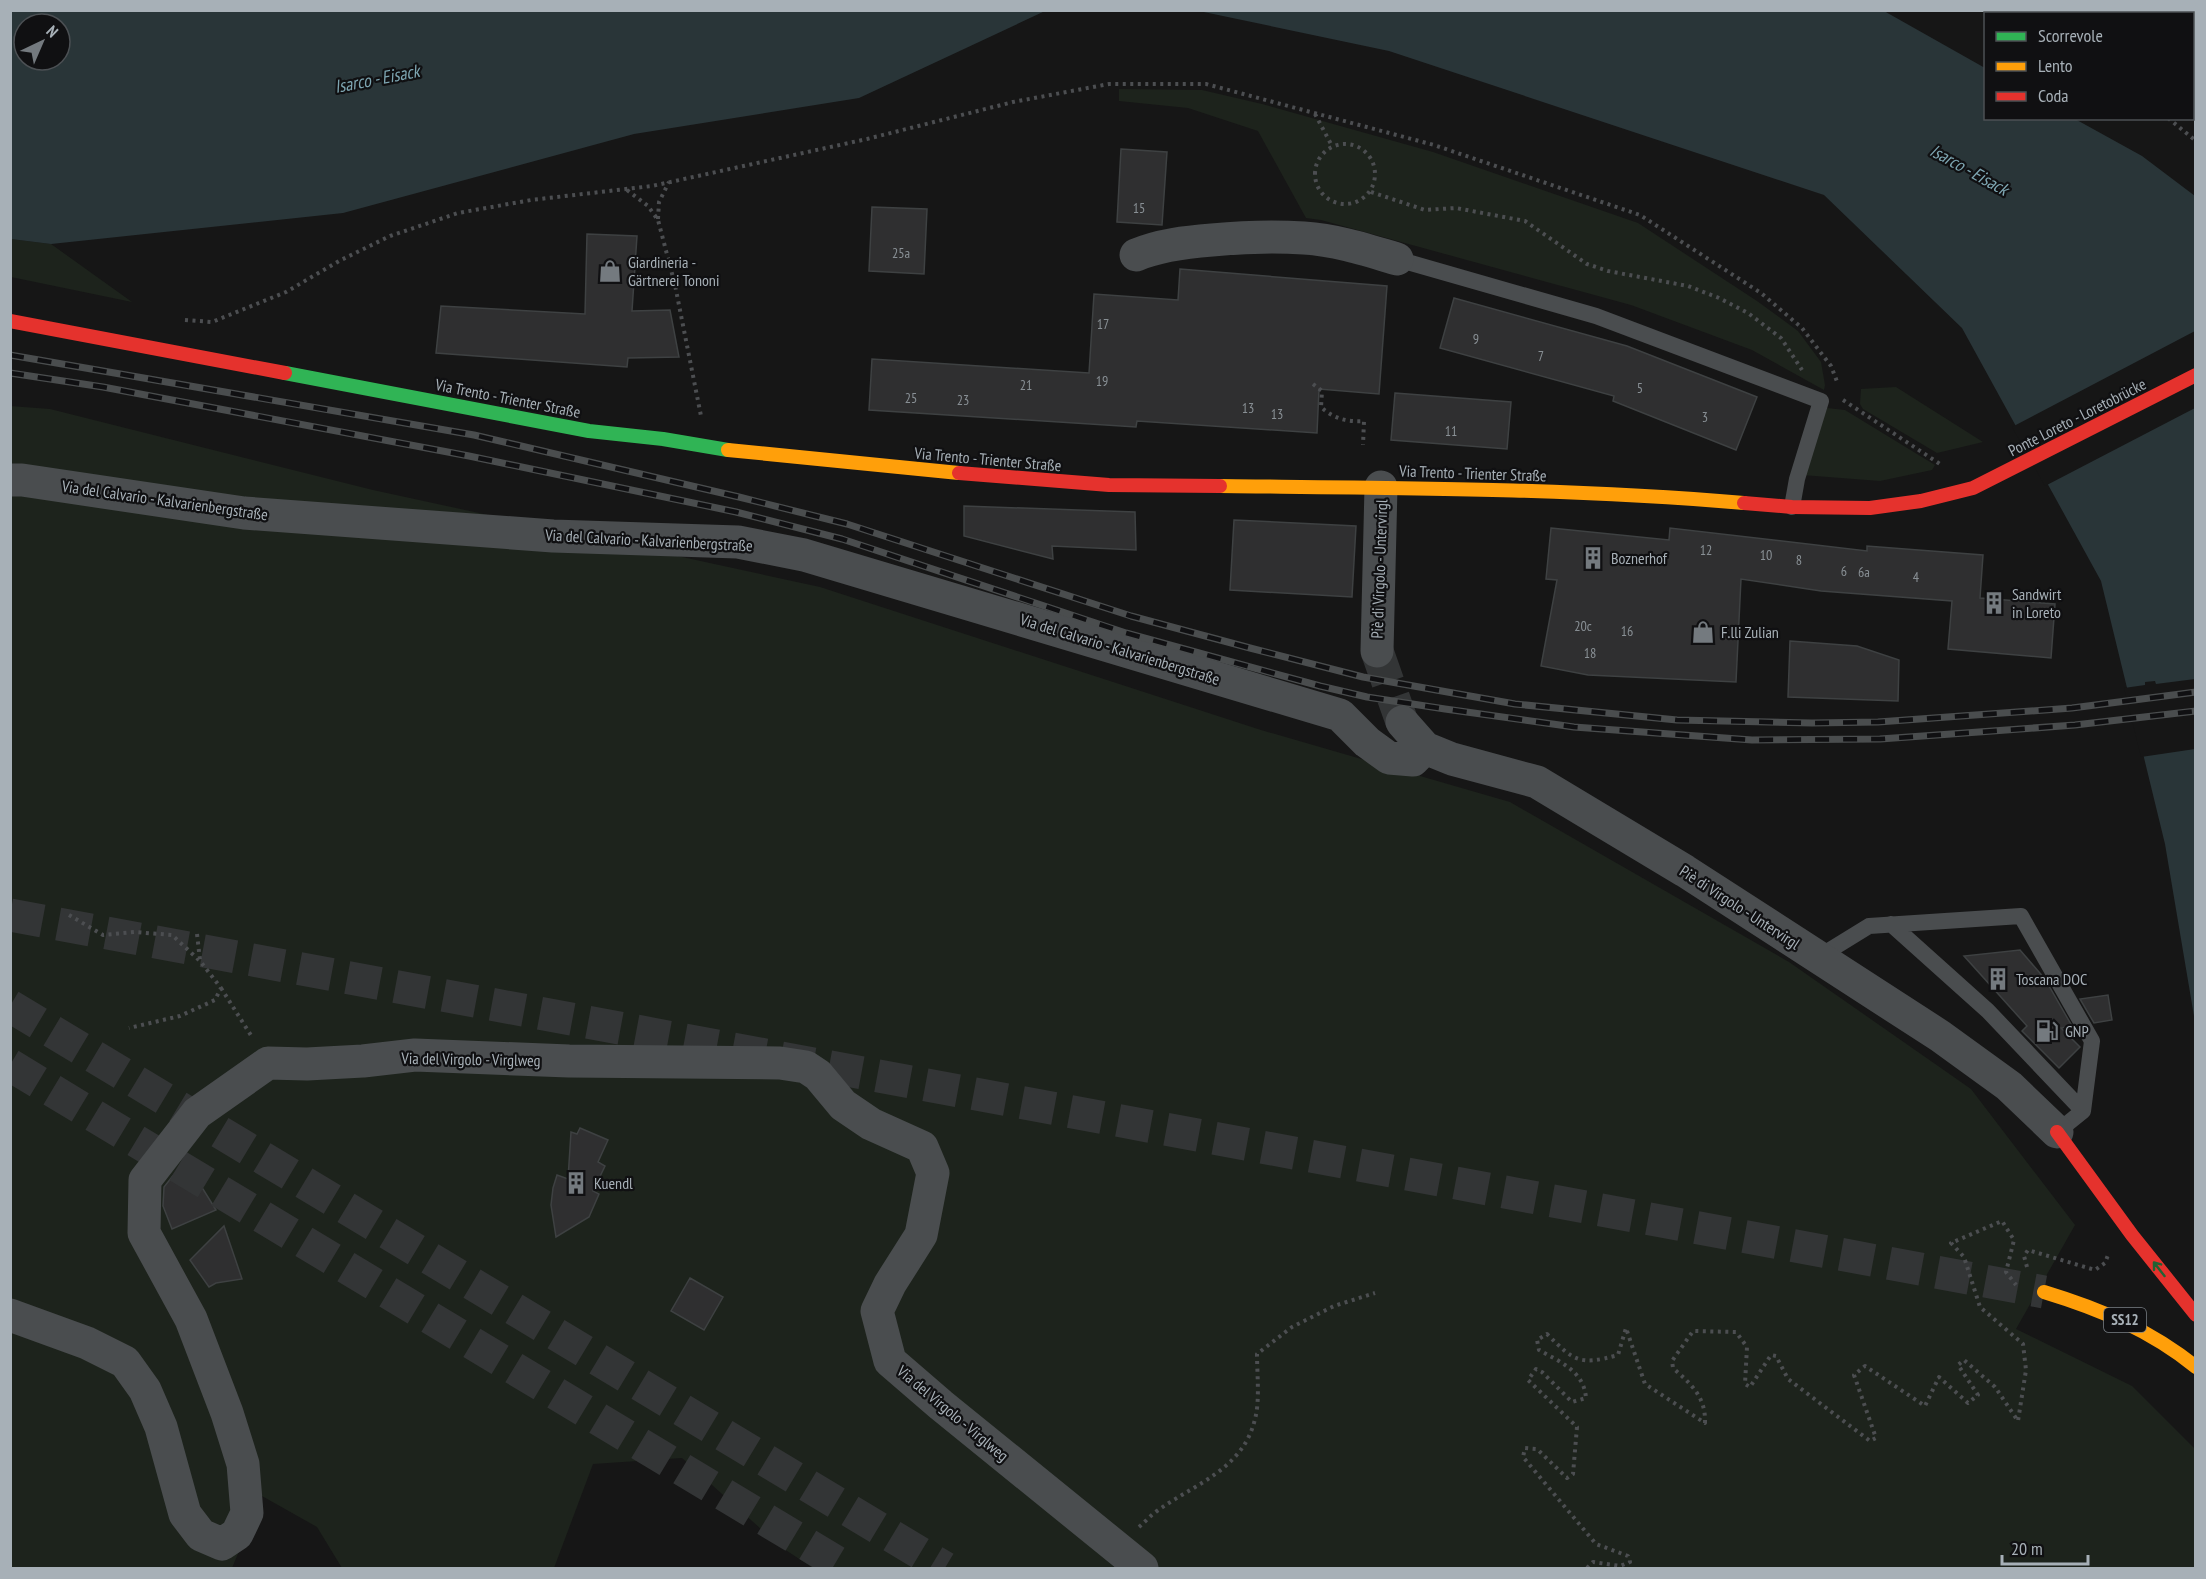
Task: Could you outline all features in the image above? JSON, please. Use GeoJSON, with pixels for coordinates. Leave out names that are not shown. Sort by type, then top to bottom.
{"type":"FeatureCollection","features":[{"type":"Feature","properties":{"kind":"street"},"geometry":{"type":"LineString","coordinates":[[1136,255],[1147,250],[1191,242],[1250,237],[1305,238],[1359,247],[1397,259]]}},
{"type":"Feature","properties":{"kind":"street","name":"Via Trento - Trienter Straße"},"geometry":{"type":"LineString","coordinates":[[10,321],[589,431],[914,470],[1109,485],[1381,487],[1652,495],[1792,507],[1870,508],[1921,501],[1973,488]]}},
{"type":"Feature","properties":{"kind":"street","name":"Ponte Loreto - Loretobrücke"},"geometry":{"type":"LineString","coordinates":[[1973,488],[2196,375]]}},
{"type":"Feature","properties":{"kind":"street","name":"Via del Calvario - Kalvarienbergstraße"},"geometry":{"type":"LineString","coordinates":[[10,480],[244,513],[553,536],[738,542],[804,555],[1340,715],[1367,742],[1389,758],[1413,760],[1425,748]]}},
{"type":"Feature","properties":{"kind":"street","name":"Piè di Virgolo - Untervirgl"},"geometry":{"type":"LineString","coordinates":[[1377,651],[1381,487]]}},
{"type":"Feature","properties":{"kind":"street","name":"Piè di Virgolo - Untervirgl"},"geometry":{"type":"LineString","coordinates":[[1402,722],[1425,748],[1452,759],[1537,782],[1685,871],[1940,1036],[2009,1086],[2057,1132]]}},
{"type":"Feature","properties":{"kind":"street","name":"Via del Virgolo - Virglweg"},"geometry":{"type":"LineString","coordinates":[[268,1063],[308,1065],[415,1055],[569,1061],[780,1063],[806,1066],[818,1075],[843,1105],[871,1124],[922,1147],[933,1173],[921,1235],[890,1284],[877,1311],[890,1361],[1131,1559]]}},
{"type":"Feature","properties":{"kind":"street"},"geometry":{"type":"LineString","coordinates":[[10,1315],[87,1343],[125,1362],[145,1390],[161,1427],[185,1514],[201,1535],[222,1544],[237,1534],[247,1513],[243,1464],[227,1413],[191,1319],[144,1233],[145,1180],[197,1113],[268,1063]]}},
{"type":"Feature","properties":{"kind":"street"},"geometry":{"type":"LineString","coordinates":[[2057,1132],[2132,1235],[2196,1315]]}},
{"type":"Feature","properties":{"kind":"street","name":"SS12"},"geometry":{"type":"LineString","coordinates":[[2044,1292],[2092,1306],[2133,1323],[2176,1350],[2196,1367]]}},
{"type":"Feature","properties":{"kind":"lane"},"geometry":{"type":"LineString","coordinates":[[1397,259],[1596,316],[1821,401],[1797,479],[1792,507]]}},
{"type":"Feature","properties":{"kind":"lane"},"geometry":{"type":"LineString","coordinates":[[1817,958],[1869,926],[2020,916],[2092,1041],[2083,1111],[2057,1132]]}},
{"type":"Feature","properties":{"kind":"lane"},"geometry":{"type":"LineString","coordinates":[[1891,924],[1988,1011],[2083,1111]]}},
{"type":"Feature","properties":{"kind":"path"},"geometry":{"type":"LineString","coordinates":[[182,320],[212,322],[286,292],[339,261],[390,236],[458,213],[531,200],[669,182],[867,140],[1013,102],[1108,84],[1206,84],[1434,145],[1640,215],[1761,293],[1802,328],[1831,366],[1839,389]]}},
{"type":"Feature","properties":{"kind":"path"},"geometry":{"type":"LineString","coordinates":[[1315,113],[1332,146]]}},
{"type":"Feature","properties":{"kind":"path"},"geometry":{"type":"LineString","coordinates":[[2170,120],[2196,141]]}},
{"type":"Feature","properties":{"kind":"path"},"geometry":{"type":"LineString","coordinates":[[1345,143],[1358,146],[1369,154],[1375,166],[1376,179],[1371,192],[1359,202],[1343,205],[1328,200],[1320,192],[1314,172],[1317,161],[1332,146],[1345,143]]}},
{"type":"Feature","properties":{"kind":"path"},"geometry":{"type":"LineString","coordinates":[[669,182],[659,202],[658,220],[675,285],[706,446]]}},
{"type":"Feature","properties":{"kind":"path"},"geometry":{"type":"LineString","coordinates":[[626,189],[648,206],[658,220]]}},
{"type":"Feature","properties":{"kind":"path"},"geometry":{"type":"LineString","coordinates":[[1371,192],[1425,210],[1456,208],[1499,214],[1525,221],[1587,264],[1608,271],[1688,286],[1719,298],[1748,313],[1781,338],[1802,369],[1802,380],[1821,401],[1843,400],[1944,467]]}},
{"type":"Feature","properties":{"kind":"path"},"geometry":{"type":"LineString","coordinates":[[1313,384],[1322,391],[1322,407],[1331,417],[1351,422],[1364,421],[1363,445]]}},
{"type":"Feature","properties":{"kind":"path"},"geometry":{"type":"LineString","coordinates":[[69,915],[103,935],[134,932],[172,935],[200,961],[221,988],[268,1063]]}},
{"type":"Feature","properties":{"kind":"path"},"geometry":{"type":"LineString","coordinates":[[197,934],[200,961]]}},
{"type":"Feature","properties":{"kind":"path"},"geometry":{"type":"LineString","coordinates":[[129,1028],[180,1016],[215,1000],[221,988]]}},
{"type":"Feature","properties":{"kind":"path"},"geometry":{"type":"LineString","coordinates":[[1587,1569],[1593,1562],[1620,1566],[1630,1562],[1628,1556],[1596,1544],[1523,1457],[1526,1448],[1537,1449],[1567,1478],[1573,1474],[1577,1427],[1528,1380],[1536,1369],[1542,1372],[1572,1402],[1586,1398],[1585,1387],[1574,1370],[1539,1350],[1537,1340],[1546,1334],[1569,1356],[1593,1362],[1618,1355],[1626,1328],[1645,1384],[1705,1423],[1706,1409],[1694,1386],[1673,1368],[1672,1360],[1693,1330],[1736,1332],[1747,1347],[1745,1384],[1750,1387],[1771,1354],[1776,1356],[1788,1379],[1870,1441],[1876,1438],[1854,1375],[1865,1366],[1925,1406],[1939,1377],[1968,1403],[1978,1395],[1958,1365],[1964,1360],[1995,1387],[2018,1421],[2026,1370],[2023,1344],[1980,1307],[1964,1257],[1951,1243],[2001,1221],[2014,1240],[2006,1272],[2021,1291]]}},
{"type":"Feature","properties":{"kind":"path"},"geometry":{"type":"LineString","coordinates":[[2030,1274],[2024,1256],[2028,1250],[2095,1270],[2105,1263],[2109,1254]]}},
{"type":"Feature","properties":{"kind":"path"},"geometry":{"type":"LineString","coordinates":[[1131,1559],[1128,1537],[1156,1512],[1206,1482],[1233,1462],[1248,1439],[1256,1418],[1257,1354],[1292,1326],[1334,1306],[1375,1293]]}},
{"type":"Feature","properties":{"kind":"shaded area"},"geometry":{"type":"Polygon","coordinates":[[[1119,89],[1202,90],[1262,104],[1433,152],[1638,223],[1757,301],[1798,331],[1821,362],[1824,390],[1752,350],[1631,305],[1321,220],[1306,218],[1258,131],[1188,108],[1119,101],[1119,89]]]}},
{"type":"Feature","properties":{"kind":"shaded area"},"geometry":{"type":"Polygon","coordinates":[[[11,239],[51,244],[132,302],[11,277],[11,239]]]}},
{"type":"Feature","properties":{"kind":"shaded area"},"geometry":{"type":"Polygon","coordinates":[[[1896,387],[1983,442],[1937,453],[1863,409],[1860,404],[1861,389],[1896,387]]]}},
{"type":"Feature","properties":{"kind":"shaded area"},"geometry":{"type":"Polygon","coordinates":[[[10,406],[50,409],[373,490],[820,587],[1261,730],[1510,802],[1789,962],[1971,1089],[2075,1225],[2016,1329],[2132,1386],[2195,1449],[2195,1568],[813,1568],[781,1547],[682,1458],[593,1464],[554,1568],[342,1568],[317,1527],[262,1496],[232,1568],[11,1568],[10,406]]]}},
{"type":"Feature","properties":{"kind":"shaded area"},"geometry":{"type":"Polygon","coordinates":[[[1827,408],[1845,410],[1935,465],[1932,470],[1880,481],[1802,475],[1827,408]]]}},
{"type":"Feature","properties":{"kind":"water","name":"Isarco - Eisack"},"geometry":{"type":"Polygon","coordinates":[[[11,10],[1045,10],[859,98],[634,134],[343,213],[51,244],[11,239],[11,10]]]}},
{"type":"Feature","properties":{"kind":"water","name":"Isarco - Eisack"},"geometry":{"type":"Polygon","coordinates":[[[1199,11],[1884,11],[1984,67],[1984,120],[2077,120],[2142,156],[2195,196],[2195,1022],[2165,844],[2101,581],[1962,328],[1824,195],[1389,51],[1199,11]]]}},
{"type":"Feature","properties":{"kind":"pier"},"geometry":{"type":"Polygon","coordinates":[[[2195,331],[2195,408],[2045,486],[2012,427],[2195,331]]]}},
{"type":"Feature","properties":{"kind":"pier"},"geometry":{"type":"Polygon","coordinates":[[[2195,679],[2195,749],[2141,757],[2124,688],[2145,685],[2145,682],[2155,681],[2156,684],[2195,679]]]}},
{"type":"Feature","properties":{"kind":"building"},"geometry":{"type":"Polygon","coordinates":[[[1121,149],[1167,152],[1162,225],[1117,222],[1121,149]]]}},
{"type":"Feature","properties":{"kind":"building"},"geometry":{"type":"Polygon","coordinates":[[[872,207],[927,209],[924,274],[869,271],[872,207]]]}},
{"type":"Feature","properties":{"kind":"building","name":"Giardineria - Gärtnerei Tononi"},"geometry":{"type":"Polygon","coordinates":[[[587,234],[637,236],[632,311],[670,310],[679,357],[628,358],[627,367],[436,353],[441,306],[585,314],[587,234]]]}},
{"type":"Feature","properties":{"kind":"building"},"geometry":{"type":"Polygon","coordinates":[[[1180,269],[1387,286],[1379,394],[1319,389],[1317,433],[1137,421],[1136,427],[869,410],[872,359],[1089,373],[1094,294],[1178,300],[1180,269]]]}},
{"type":"Feature","properties":{"kind":"building"},"geometry":{"type":"Polygon","coordinates":[[[1454,298],[1627,346],[1757,397],[1736,450],[1613,401],[1614,396],[1440,348],[1454,298]]]}},
{"type":"Feature","properties":{"kind":"building"},"geometry":{"type":"Polygon","coordinates":[[[1395,393],[1511,402],[1507,449],[1391,440],[1395,393]]]}},
{"type":"Feature","properties":{"kind":"building"},"geometry":{"type":"Polygon","coordinates":[[[964,506],[1135,512],[1136,550],[1052,546],[1053,559],[964,536],[964,506]]]}},
{"type":"Feature","properties":{"kind":"building"},"geometry":{"type":"Polygon","coordinates":[[[1234,520],[1356,526],[1352,597],[1230,590],[1234,520]]]}},
{"type":"Feature","properties":{"kind":"building"},"geometry":{"type":"Polygon","coordinates":[[[1551,528],[1669,540],[1670,528],[1867,551],[1867,546],[1983,555],[1980,598],[2055,604],[2051,658],[1948,649],[1952,601],[1821,591],[1741,579],[1736,682],[1588,675],[1541,666],[1557,580],[1546,579],[1551,528]]]}},
{"type":"Feature","properties":{"kind":"building"},"geometry":{"type":"Polygon","coordinates":[[[1790,641],[1857,646],[1899,660],[1898,701],[1788,697],[1790,641]]]}},
{"type":"Feature","properties":{"kind":"building"},"geometry":{"type":"Polygon","coordinates":[[[2020,950],[2045,979],[2072,1026],[2061,1028],[2080,1047],[2059,1068],[2022,1031],[2027,1026],[1964,956],[2020,950]]]}},
{"type":"Feature","properties":{"kind":"building"},"geometry":{"type":"Polygon","coordinates":[[[2108,995],[2112,1020],[2094,1023],[2080,999],[2108,995]]]}},
{"type":"Feature","properties":{"kind":"building","name":"Kuendl"},"geometry":{"type":"Polygon","coordinates":[[[580,1128],[608,1140],[598,1162],[605,1166],[593,1191],[599,1194],[589,1217],[556,1237],[551,1205],[553,1188],[557,1175],[568,1179],[571,1132],[577,1134],[580,1128]]]}},
{"type":"Feature","properties":{"kind":"building"},"geometry":{"type":"Polygon","coordinates":[[[179,1168],[203,1189],[216,1210],[172,1229],[163,1206],[164,1187],[179,1168]]]}},
{"type":"Feature","properties":{"kind":"building"},"geometry":{"type":"Polygon","coordinates":[[[224,1226],[242,1279],[216,1283],[209,1287],[190,1260],[224,1226]]]}},
{"type":"Feature","properties":{"kind":"building"},"geometry":{"type":"Polygon","coordinates":[[[690,1278],[723,1297],[704,1330],[671,1311],[690,1278]]]}},
{"type":"Feature","properties":{"kind":"tunnel"},"geometry":{"type":"LineString","coordinates":[[1377,651],[1402,722]]}},
{"type":"Feature","properties":{"kind":"tunnel"},"geometry":{"type":"LineString","coordinates":[[10,915],[2044,1292]]}},
{"type":"Feature","properties":{"kind":"tunnel"},"geometry":{"type":"LineString","coordinates":[[10,1006],[945,1568]]}},
{"type":"Feature","properties":{"kind":"tunnel"},"geometry":{"type":"LineString","coordinates":[[10,1065],[846,1568]]}},
{"type":"Feature","properties":{"kind":"railway"},"geometry":{"type":"LineString","coordinates":[[10,355],[474,435],[847,524],[1131,616],[1250,648],[1363,677],[1515,704],[1677,720],[1878,722],[2072,708],[2196,692]]}},
{"type":"Feature","properties":{"kind":"railway"},"geometry":{"type":"LineString","coordinates":[[10,373],[103,387],[469,456],[736,512],[842,539],[1126,633],[1367,697],[1574,727],[1752,740],[1880,739],[2075,725],[2196,711]]}},
{"type":"Feature","properties":{"kind":"traffic: fast"},"geometry":{"type":"LineString","coordinates":[[285,373],[589,431],[663,439],[728,450]]}},
{"type":"Feature","properties":{"kind":"traffic: slow"},"geometry":{"type":"LineString","coordinates":[[728,450],[959,473]]}},
{"type":"Feature","properties":{"kind":"traffic: slow"},"geometry":{"type":"LineString","coordinates":[[1220,486],[1417,488],[1613,494],[1744,503]]}},
{"type":"Feature","properties":{"kind":"traffic: slow"},"geometry":{"type":"LineString","coordinates":[[2044,1292],[2124,1322],[2161,1342],[2196,1367]]}},
{"type":"Feature","properties":{"kind":"traffic: jam"},"geometry":{"type":"LineString","coordinates":[[10,321],[285,373]]}},
{"type":"Feature","properties":{"kind":"traffic: jam"},"geometry":{"type":"LineString","coordinates":[[1744,503],[1792,507],[1870,508],[1921,501],[1973,488],[2196,375]]}},
{"type":"Feature","properties":{"kind":"traffic: jam"},"geometry":{"type":"LineString","coordinates":[[959,473],[1109,485],[1220,486]]}},
{"type":"Feature","properties":{"kind":"traffic: jam"},"geometry":{"type":"LineString","coordinates":[[2057,1132],[2132,1235],[2196,1315]]}},
{"type":"Feature","properties":{"kind":"place","name":"Giardineria - Gärtnerei Tononi"},"geometry":{"type":"Point","coordinates":[610,271]}},
{"type":"Feature","properties":{"kind":"place","name":"Boznerhof"},"geometry":{"type":"Point","coordinates":[1593,558]}},
{"type":"Feature","properties":{"kind":"place","name":"Sandwirt in Loreto"},"geometry":{"type":"Point","coordinates":[1994,603]}},
{"type":"Feature","properties":{"kind":"place","name":"F.lli Zulian"},"geometry":{"type":"Point","coordinates":[1703,632]}},
{"type":"Feature","properties":{"kind":"place","name":"Toscana DOC"},"geometry":{"type":"Point","coordinates":[1998,979]}},
{"type":"Feature","properties":{"kind":"place","name":"GNP"},"geometry":{"type":"Point","coordinates":[2047,1031]}},
{"type":"Feature","properties":{"kind":"place","name":"Kuendl"},"geometry":{"type":"Point","coordinates":[576,1183]}}]}
